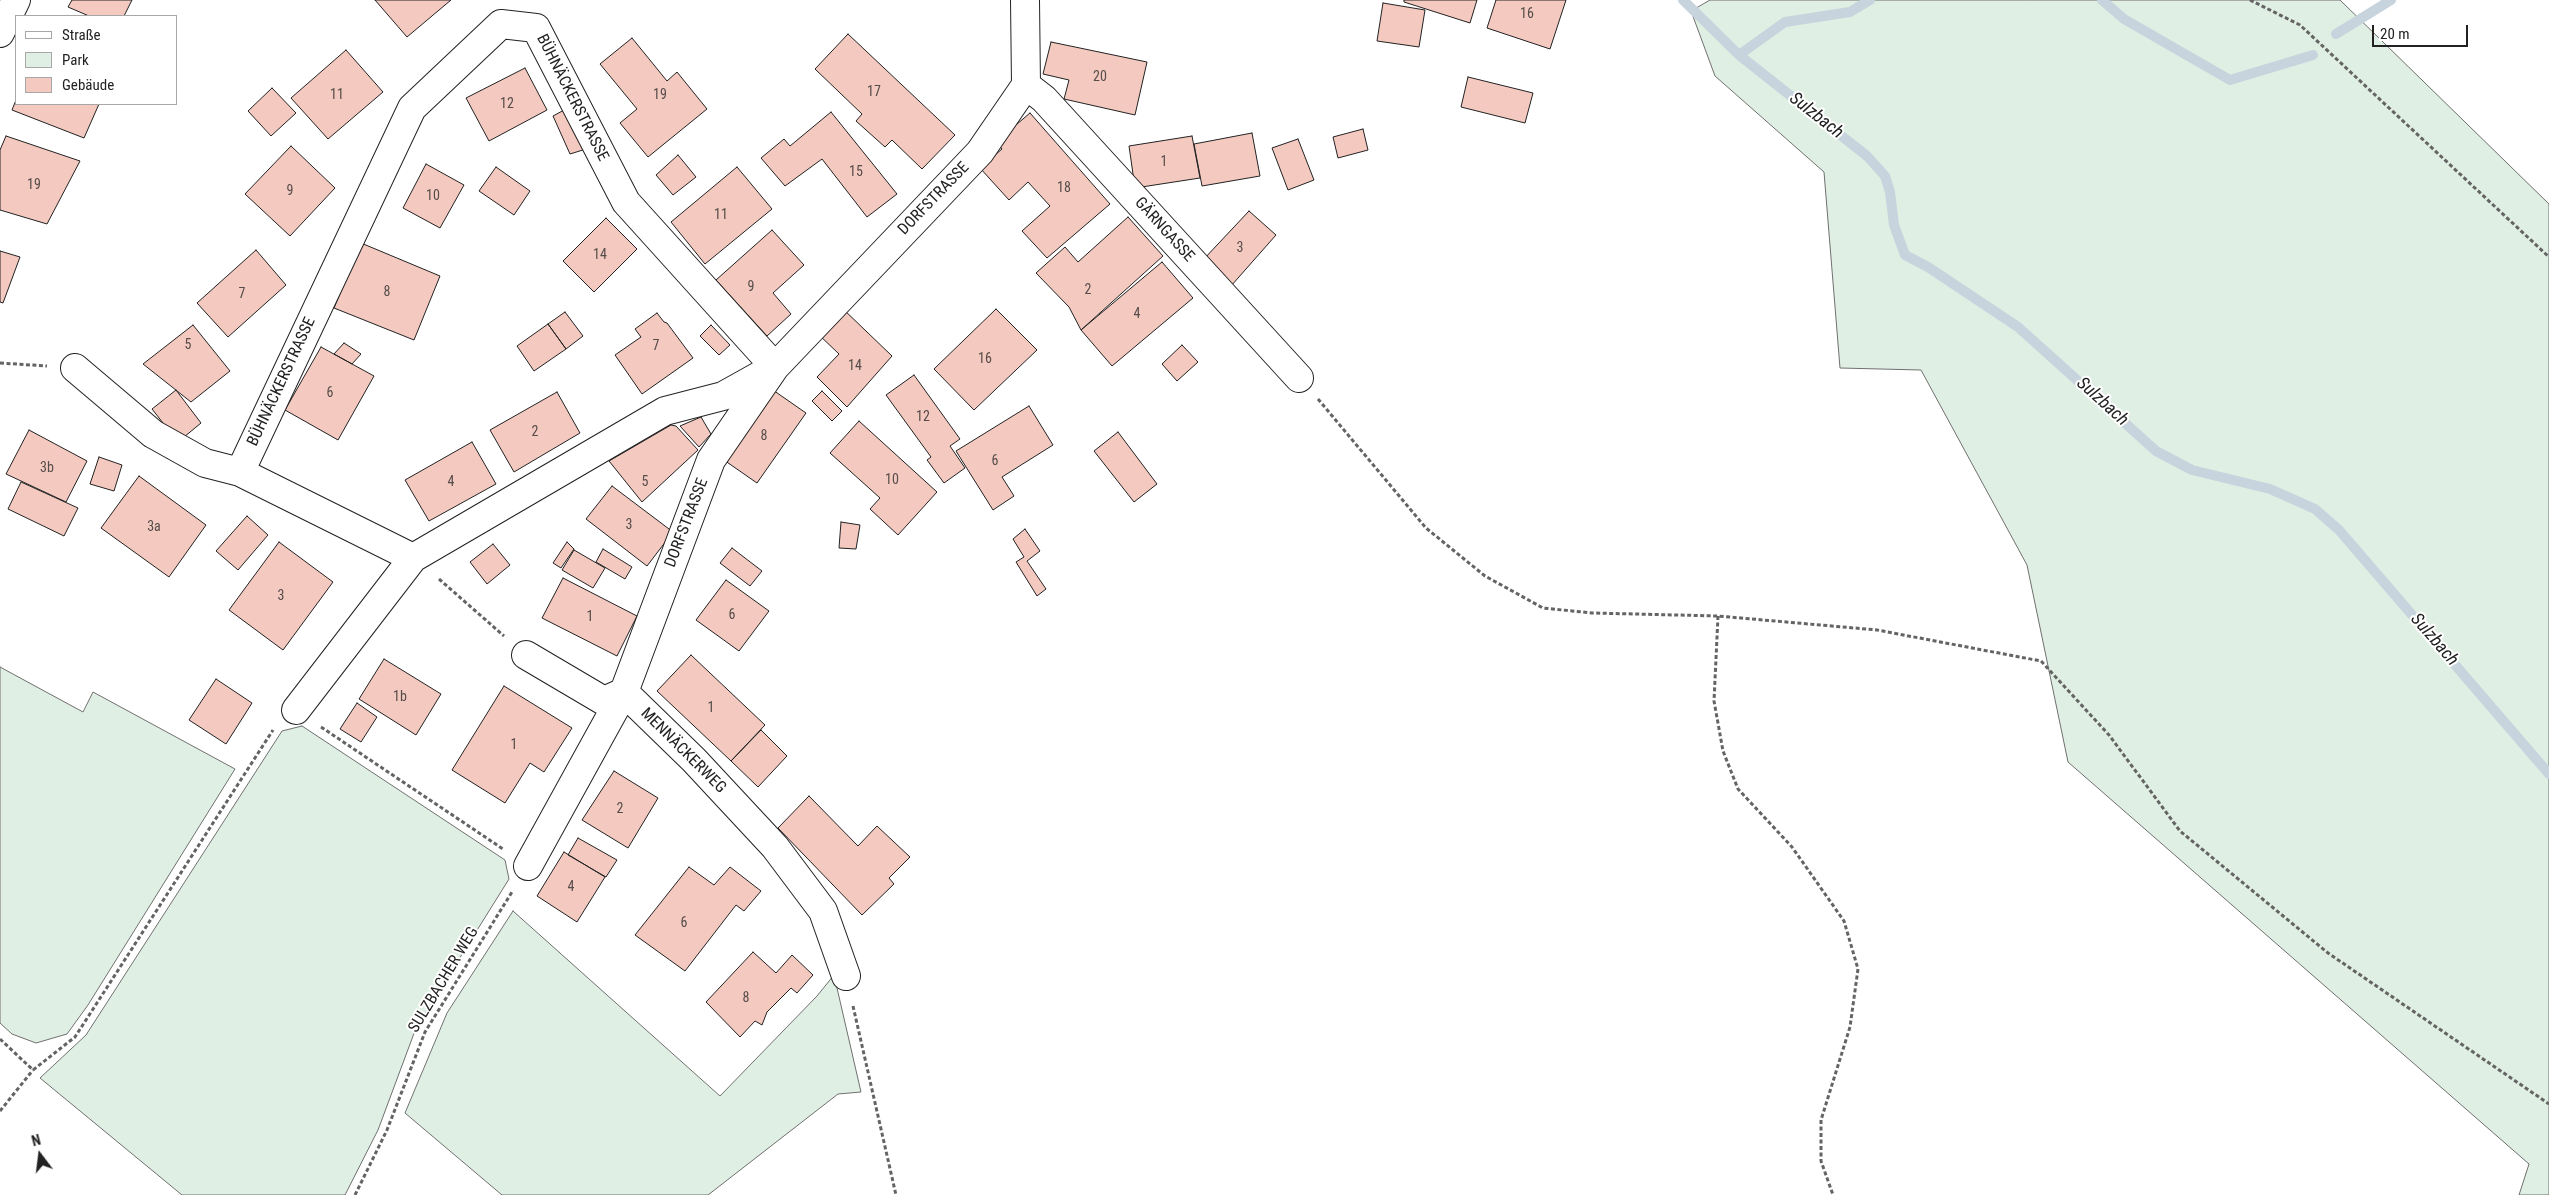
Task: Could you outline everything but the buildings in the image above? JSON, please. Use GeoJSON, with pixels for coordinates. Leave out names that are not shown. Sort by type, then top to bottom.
{"type":"FeatureCollection","features":[{"type":"Feature","properties":{"kind":"street"},"geometry":{"type":"LineString","coordinates":[[0,33],[16,0]]}},
{"type":"Feature","properties":{"kind":"street"},"geometry":{"type":"LineString","coordinates":[[1025,0],[1026,85]]}},
{"type":"Feature","properties":{"kind":"street","name":"BÜHNÄCKERSTRASSE"},"geometry":{"type":"LineString","coordinates":[[240,472],[412,108],[501,24],[536,28],[626,202],[775,367]]}},
{"type":"Feature","properties":{"kind":"street","name":"DORFSTRASSE"},"geometry":{"type":"LineString","coordinates":[[624,692],[711,460],[775,367],[980,152],[1026,85]]}},
{"type":"Feature","properties":{"kind":"street","name":"GÄRNGASSE"},"geometry":{"type":"LineString","coordinates":[[1026,85],[1044,99],[1299,378]]}},
{"type":"Feature","properties":{"kind":"street","name":"DORFSTRASSE"},"geometry":{"type":"LineString","coordinates":[[414,558],[664,412],[723,396],[775,367]]}},
{"type":"Feature","properties":{"kind":"street"},"geometry":{"type":"LineString","coordinates":[[75,368],[154,434],[205,463],[240,472],[414,558],[296,710]]}},
{"type":"Feature","properties":{"kind":"street"},"geometry":{"type":"LineString","coordinates":[[526,655],[604,701],[624,692]]}},
{"type":"Feature","properties":{"kind":"street","name":"MENNÄCKERWEG"},"geometry":{"type":"LineString","coordinates":[[528,866],[624,692],[694,760],[775,847],[823,912],[846,976]]}},
{"type":"Feature","properties":{"kind":"path"},"geometry":{"type":"LineString","coordinates":[[2250,0],[2300,25],[2549,258]]}},
{"type":"Feature","properties":{"kind":"path"},"geometry":{"type":"LineString","coordinates":[[0,363],[75,368]]}},
{"type":"Feature","properties":{"kind":"path"},"geometry":{"type":"LineString","coordinates":[[1299,378],[1357,443],[1426,528],[1493,580],[1543,608],[1592,613],[1718,616],[1877,630],[2041,660],[2108,734],[2180,831],[2328,953],[2549,1104]]}},
{"type":"Feature","properties":{"kind":"path"},"geometry":{"type":"LineString","coordinates":[[414,558],[526,655]]}},
{"type":"Feature","properties":{"kind":"path"},"geometry":{"type":"LineString","coordinates":[[1718,616],[1714,701],[1723,751],[1738,789],[1792,847],[1844,921],[1858,969],[1850,1027],[1821,1120],[1821,1162],[1833,1195]]}},
{"type":"Feature","properties":{"kind":"path"},"geometry":{"type":"LineString","coordinates":[[0,1111],[33,1070],[76,1037],[279,720],[296,710],[528,866]]}},
{"type":"Feature","properties":{"kind":"path","name":"SULZBACHER WEG"},"geometry":{"type":"LineString","coordinates":[[355,1195],[387,1130],[425,1032],[528,866]]}},
{"type":"Feature","properties":{"kind":"path"},"geometry":{"type":"LineString","coordinates":[[846,976],[896,1195]]}},
{"type":"Feature","properties":{"kind":"path"},"geometry":{"type":"LineString","coordinates":[[0,1039],[33,1070]]}},
{"type":"Feature","properties":{"kind":"green space"},"geometry":{"type":"Polygon","coordinates":[[[1710,0],[2340,0],[2549,204],[2549,1195],[2519,1195],[2529,1164],[2068,762],[2027,565],[1921,370],[1840,368],[1824,172],[1715,76],[1691,11],[1710,0]]]}},
{"type":"Feature","properties":{"kind":"green space"},"geometry":{"type":"Polygon","coordinates":[[[0,667],[83,712],[93,692],[235,769],[88,1005],[67,1034],[36,1043],[12,1034],[0,1023],[0,667]]]}},
{"type":"Feature","properties":{"kind":"green space"},"geometry":{"type":"Polygon","coordinates":[[[302,726],[505,860],[509,879],[416,1028],[378,1130],[345,1195],[182,1195],[40,1078],[86,1035],[282,731],[302,726]]]}},
{"type":"Feature","properties":{"kind":"green space"},"geometry":{"type":"Polygon","coordinates":[[[513,911],[720,1096],[817,996],[834,975],[861,1092],[838,1094],[708,1195],[502,1195],[405,1113],[447,1013],[513,911]]]}},
{"type":"Feature","properties":{"kind":"waterway","name":"Sulzbach"},"geometry":{"type":"LineString","coordinates":[[1683,0],[1739,55],[1867,156],[1885,176],[1890,192],[1894,225],[1905,255],[1928,267],[2018,327],[2156,451],[2192,470],[2270,489],[2315,509],[2339,530],[2549,774]]}},
{"type":"Feature","properties":{"kind":"waterway"},"geometry":{"type":"LineString","coordinates":[[1739,55],[1785,22],[1850,12],[1870,0]]}},
{"type":"Feature","properties":{"kind":"waterway"},"geometry":{"type":"LineString","coordinates":[[2102,0],[2124,19],[2230,80],[2313,55]]}},
{"type":"Feature","properties":{"kind":"waterway"},"geometry":{"type":"LineString","coordinates":[[2336,34],[2391,0]]}}]}
